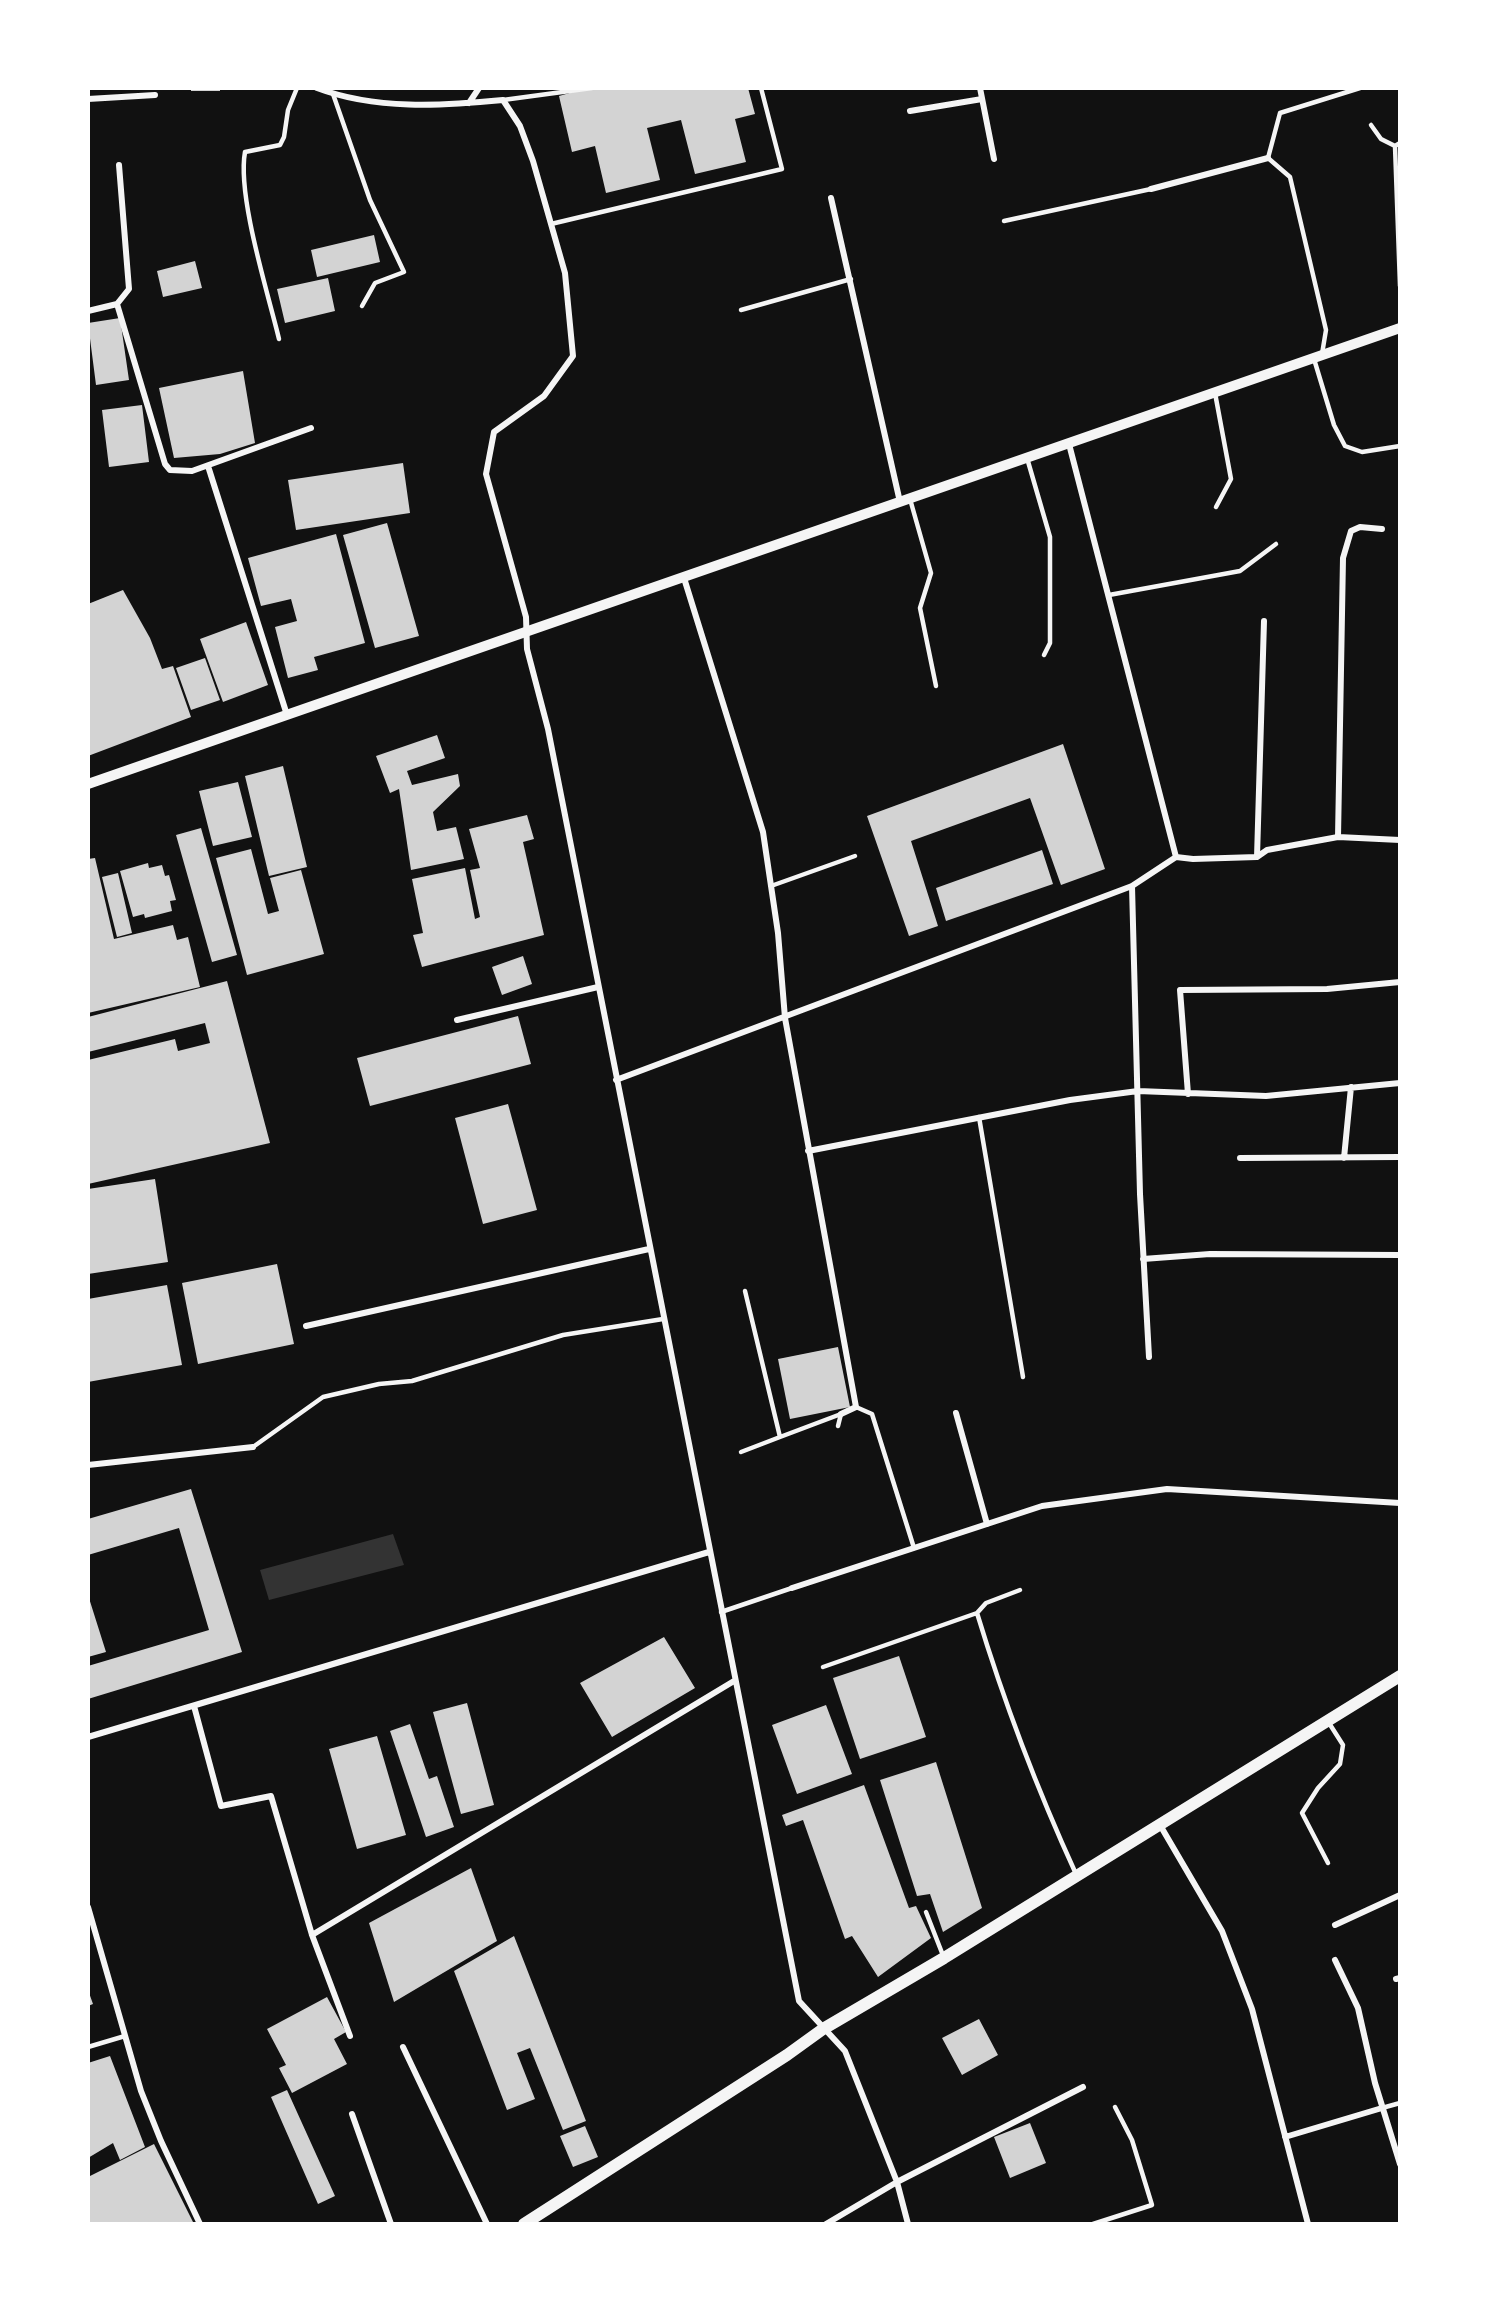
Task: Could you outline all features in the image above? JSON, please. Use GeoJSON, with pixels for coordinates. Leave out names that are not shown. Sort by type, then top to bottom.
{"type":"FeatureCollection","features":[{"type":"Feature","properties":{"kind":"main road"},"geometry":{"type":"LineString","coordinates":[[524,2223],[823,2030],[944,1958],[1076,1874],[1400,1676]]}},
{"type":"Feature","properties":{"kind":"street"},"geometry":{"type":"LineString","coordinates":[[317,88],[333,94],[385,103],[469,103],[503,100],[520,126],[566,273],[573,356],[544,396],[494,432],[486,474],[526,617],[527,649],[548,729],[734,1681],[799,2001],[844,2051],[897,2182],[908,2223]]}},
{"type":"Feature","properties":{"kind":"street"},"geometry":{"type":"LineString","coordinates":[[469,103],[479,88]]}},
{"type":"Feature","properties":{"kind":"street"},"geometry":{"type":"LineString","coordinates":[[980,88],[994,159]]}},
{"type":"Feature","properties":{"kind":"street"},"geometry":{"type":"LineString","coordinates":[[88,99],[155,95]]}},
{"type":"Feature","properties":{"kind":"street"},"geometry":{"type":"LineString","coordinates":[[910,111],[982,99]]}},
{"type":"Feature","properties":{"kind":"street"},"geometry":{"type":"LineString","coordinates":[[1151,189],[1268,158]]}},
{"type":"Feature","properties":{"kind":"street"},"geometry":{"type":"LineString","coordinates":[[88,311],[117,304],[129,289],[119,165]]}},
{"type":"Feature","properties":{"kind":"street"},"geometry":{"type":"LineString","coordinates":[[831,198],[905,501]]}},
{"type":"Feature","properties":{"kind":"street"},"geometry":{"type":"LineString","coordinates":[[117,304],[165,464],[170,470],[192,471],[311,429]]}},
{"type":"Feature","properties":{"kind":"street"},"geometry":{"type":"LineString","coordinates":[[88,784],[1400,328]]}},
{"type":"Feature","properties":{"kind":"street"},"geometry":{"type":"LineString","coordinates":[[1069,444],[1176,857]]}},
{"type":"Feature","properties":{"kind":"street"},"geometry":{"type":"LineString","coordinates":[[208,466],[287,715]]}},
{"type":"Feature","properties":{"kind":"street"},"geometry":{"type":"LineString","coordinates":[[1338,837],[1343,558],[1350,531],[1360,527],[1382,529]]}},
{"type":"Feature","properties":{"kind":"street"},"geometry":{"type":"LineString","coordinates":[[684,578],[763,832],[785,1018],[856,1407],[841,1414]]}},
{"type":"Feature","properties":{"kind":"street"},"geometry":{"type":"LineString","coordinates":[[1257,857],[1264,621]]}},
{"type":"Feature","properties":{"kind":"street"},"geometry":{"type":"LineString","coordinates":[[616,1080],[1132,886],[1176,857],[1193,859],[1257,857],[1267,850],[1338,837],[1400,840]]}},
{"type":"Feature","properties":{"kind":"street"},"geometry":{"type":"LineString","coordinates":[[1132,886],[1143,1259],[1149,1357]]}},
{"type":"Feature","properties":{"kind":"street"},"geometry":{"type":"LineString","coordinates":[[1188,1094],[1180,990],[1327,989],[1400,982]]}},
{"type":"Feature","properties":{"kind":"street"},"geometry":{"type":"LineString","coordinates":[[458,1020],[598,987]]}},
{"type":"Feature","properties":{"kind":"street"},"geometry":{"type":"LineString","coordinates":[[808,1151],[1070,1100],[1138,1091],[1266,1096],[1400,1083]]}},
{"type":"Feature","properties":{"kind":"street"},"geometry":{"type":"LineString","coordinates":[[1344,1158],[1351,1087]]}},
{"type":"Feature","properties":{"kind":"street"},"geometry":{"type":"LineString","coordinates":[[1240,1158],[1400,1157]]}},
{"type":"Feature","properties":{"kind":"street"},"geometry":{"type":"LineString","coordinates":[[306,1326],[649,1250]]}},
{"type":"Feature","properties":{"kind":"street"},"geometry":{"type":"LineString","coordinates":[[1143,1259],[1210,1254],[1400,1255]]}},
{"type":"Feature","properties":{"kind":"street"},"geometry":{"type":"LineString","coordinates":[[956,1413],[987,1524]]}},
{"type":"Feature","properties":{"kind":"street"},"geometry":{"type":"LineString","coordinates":[[88,1465],[252,1448]]}},
{"type":"Feature","properties":{"kind":"street"},"geometry":{"type":"LineString","coordinates":[[792,1588],[1042,1506],[1167,1489],[1400,1503]]}},
{"type":"Feature","properties":{"kind":"street"},"geometry":{"type":"LineString","coordinates":[[88,1737],[709,1552]]}},
{"type":"Feature","properties":{"kind":"street"},"geometry":{"type":"LineString","coordinates":[[312,1935],[734,1681]]}},
{"type":"Feature","properties":{"kind":"street"},"geometry":{"type":"LineString","coordinates":[[194,1706],[221,1806],[271,1796],[312,1935],[350,2036]]}},
{"type":"Feature","properties":{"kind":"street"},"geometry":{"type":"LineString","coordinates":[[1159,1823],[1222,1931],[1252,2009],[1308,2223]]}},
{"type":"Feature","properties":{"kind":"street"},"geometry":{"type":"LineString","coordinates":[[1335,1925],[1400,1894]]}},
{"type":"Feature","properties":{"kind":"street"},"geometry":{"type":"LineString","coordinates":[[88,1907],[92,1931],[141,2091],[161,2141],[200,2223]]}},
{"type":"Feature","properties":{"kind":"street"},"geometry":{"type":"LineString","coordinates":[[1335,1960],[1358,2008],[1382,2108],[1400,2164]]}},
{"type":"Feature","properties":{"kind":"street"},"geometry":{"type":"LineString","coordinates":[[403,2047],[487,2223]]}},
{"type":"Feature","properties":{"kind":"street"},"geometry":{"type":"LineString","coordinates":[[826,2223],[897,2182],[1083,2087]]}},
{"type":"Feature","properties":{"kind":"street"},"geometry":{"type":"LineString","coordinates":[[1285,2137],[1382,2108]]}},
{"type":"Feature","properties":{"kind":"street"},"geometry":{"type":"LineString","coordinates":[[352,2114],[391,2223]]}},
{"type":"Feature","properties":{"kind":"lane"},"geometry":{"type":"LineString","coordinates":[[279,339],[249,213],[243,162],[245,152],[280,145],[284,137],[288,110],[297,88]]}},
{"type":"Feature","properties":{"kind":"lane"},"geometry":{"type":"LineString","coordinates":[[503,100],[592,88]]}},
{"type":"Feature","properties":{"kind":"lane"},"geometry":{"type":"LineString","coordinates":[[551,224],[782,169],[761,88]]}},
{"type":"Feature","properties":{"kind":"lane"},"geometry":{"type":"LineString","coordinates":[[1360,88],[1280,113],[1268,158],[1290,177],[1326,330],[1318,358],[1334,425],[1345,446],[1362,452],[1400,446]]}},
{"type":"Feature","properties":{"kind":"lane"},"geometry":{"type":"LineString","coordinates":[[333,94],[370,200],[404,272],[375,283],[362,306]]}},
{"type":"Feature","properties":{"kind":"lane"},"geometry":{"type":"LineString","coordinates":[[1371,125],[1381,139],[1397,144],[1400,286]]}},
{"type":"Feature","properties":{"kind":"lane"},"geometry":{"type":"LineString","coordinates":[[1004,221],[1151,189]]}},
{"type":"Feature","properties":{"kind":"lane"},"geometry":{"type":"LineString","coordinates":[[741,310],[851,279]]}},
{"type":"Feature","properties":{"kind":"lane"},"geometry":{"type":"LineString","coordinates":[[1215,393],[1232,479],[1216,507]]}},
{"type":"Feature","properties":{"kind":"lane"},"geometry":{"type":"LineString","coordinates":[[1027,458],[1050,537],[1050,644],[1044,655]]}},
{"type":"Feature","properties":{"kind":"lane"},"geometry":{"type":"LineString","coordinates":[[905,501],[931,573],[920,608],[936,686]]}},
{"type":"Feature","properties":{"kind":"lane"},"geometry":{"type":"LineString","coordinates":[[1109,595],[1240,571],[1276,544]]}},
{"type":"Feature","properties":{"kind":"lane"},"geometry":{"type":"LineString","coordinates":[[771,886],[855,856]]}},
{"type":"Feature","properties":{"kind":"lane"},"geometry":{"type":"LineString","coordinates":[[978,1117],[1023,1377]]}},
{"type":"Feature","properties":{"kind":"lane"},"geometry":{"type":"LineString","coordinates":[[745,1291],[780,1437]]}},
{"type":"Feature","properties":{"kind":"lane"},"geometry":{"type":"LineString","coordinates":[[252,1448],[323,1397],[379,1384],[412,1381],[562,1335],[663,1319]]}},
{"type":"Feature","properties":{"kind":"lane"},"geometry":{"type":"LineString","coordinates":[[856,1407],[872,1414],[914,1548]]}},
{"type":"Feature","properties":{"kind":"lane"},"geometry":{"type":"LineString","coordinates":[[741,1452],[841,1414]]}},
{"type":"Feature","properties":{"kind":"lane"},"geometry":{"type":"LineString","coordinates":[[838,1426],[841,1414]]}},
{"type":"Feature","properties":{"kind":"lane"},"geometry":{"type":"LineString","coordinates":[[721,1612],[792,1588]]}},
{"type":"Feature","properties":{"kind":"lane"},"geometry":{"type":"LineString","coordinates":[[823,1667],[977,1613],[986,1603],[1020,1590]]}},
{"type":"Feature","properties":{"kind":"lane"},"geometry":{"type":"LineString","coordinates":[[977,1613],[997,1679],[1039,1791],[1076,1874]]}},
{"type":"Feature","properties":{"kind":"lane"},"geometry":{"type":"LineString","coordinates":[[1328,1720],[1343,1745],[1340,1764],[1318,1788],[1302,1813],[1328,1863]]}},
{"type":"Feature","properties":{"kind":"lane"},"geometry":{"type":"LineString","coordinates":[[926,1912],[944,1958]]}},
{"type":"Feature","properties":{"kind":"lane"},"geometry":{"type":"LineString","coordinates":[[88,2048],[125,2036]]}},
{"type":"Feature","properties":{"kind":"lane"},"geometry":{"type":"LineString","coordinates":[[1382,2108],[1400,2103]]}},
{"type":"Feature","properties":{"kind":"lane"},"geometry":{"type":"LineString","coordinates":[[1094,2223],[1152,2205],[1132,2140],[1116,2107]]}},
{"type":"Feature","properties":{"kind":"shaded area"},"geometry":{"type":"Polygon","coordinates":[[[393,1534],[404,1565],[269,1600],[260,1570],[393,1534]]]}},
{"type":"Feature","properties":{"kind":"building"},"geometry":{"type":"Polygon","coordinates":[[[191,88],[220,88],[220,91],[191,91],[191,88]]]}},
{"type":"Feature","properties":{"kind":"building"},"geometry":{"type":"Polygon","coordinates":[[[587,88],[748,88],[755,114],[735,119],[746,162],[695,174],[681,120],[647,128],[660,180],[606,193],[595,146],[572,152],[559,96],[587,88]]]}},
{"type":"Feature","properties":{"kind":"building"},"geometry":{"type":"Polygon","coordinates":[[[374,235],[380,262],[317,277],[311,250],[374,235]]]}},
{"type":"Feature","properties":{"kind":"building"},"geometry":{"type":"Polygon","coordinates":[[[195,261],[202,288],[163,297],[157,271],[195,261]]]}},
{"type":"Feature","properties":{"kind":"building"},"geometry":{"type":"Polygon","coordinates":[[[328,278],[335,311],[285,323],[277,289],[328,278]]]}},
{"type":"Feature","properties":{"kind":"building"},"geometry":{"type":"Polygon","coordinates":[[[120,318],[129,380],[96,385],[88,323],[120,318]]]}},
{"type":"Feature","properties":{"kind":"building"},"geometry":{"type":"Polygon","coordinates":[[[243,371],[255,443],[220,454],[174,458],[159,388],[243,371]]]}},
{"type":"Feature","properties":{"kind":"building"},"geometry":{"type":"Polygon","coordinates":[[[142,405],[149,462],[109,467],[102,410],[142,405]]]}},
{"type":"Feature","properties":{"kind":"building"},"geometry":{"type":"Polygon","coordinates":[[[403,463],[410,513],[296,530],[288,480],[403,463]]]}},
{"type":"Feature","properties":{"kind":"building"},"geometry":{"type":"Polygon","coordinates":[[[387,523],[419,636],[375,648],[343,535],[387,523]]]}},
{"type":"Feature","properties":{"kind":"building"},"geometry":{"type":"Polygon","coordinates":[[[336,534],[365,643],[314,657],[318,670],[288,678],[275,627],[297,621],[291,599],[261,606],[248,558],[336,534]]]}},
{"type":"Feature","properties":{"kind":"building"},"geometry":{"type":"Polygon","coordinates":[[[123,590],[150,638],[162,669],[173,666],[191,717],[88,756],[88,604],[123,590]]]}},
{"type":"Feature","properties":{"kind":"building"},"geometry":{"type":"Polygon","coordinates":[[[246,622],[268,685],[223,702],[200,639],[246,622]]]}},
{"type":"Feature","properties":{"kind":"building"},"geometry":{"type":"Polygon","coordinates":[[[205,658],[220,700],[191,710],[176,668],[205,658]]]}},
{"type":"Feature","properties":{"kind":"building"},"geometry":{"type":"Polygon","coordinates":[[[437,735],[445,758],[407,771],[412,785],[458,774],[460,786],[433,812],[437,831],[456,827],[464,859],[411,870],[399,789],[390,793],[376,756],[437,735]]]}},
{"type":"Feature","properties":{"kind":"building"},"geometry":{"type":"Polygon","coordinates":[[[1063,744],[1105,869],[1061,885],[1030,798],[911,841],[938,926],[909,936],[867,816],[1063,744]]]}},
{"type":"Feature","properties":{"kind":"building"},"geometry":{"type":"Polygon","coordinates":[[[283,766],[307,867],[269,876],[245,776],[283,766]]]}},
{"type":"Feature","properties":{"kind":"building"},"geometry":{"type":"Polygon","coordinates":[[[238,782],[252,837],[213,846],[199,791],[238,782]]]}},
{"type":"Feature","properties":{"kind":"building"},"geometry":{"type":"Polygon","coordinates":[[[527,815],[534,839],[523,842],[544,935],[422,967],[413,935],[423,933],[412,879],[465,868],[475,919],[480,917],[470,870],[480,868],[469,829],[527,815]]]}},
{"type":"Feature","properties":{"kind":"building"},"geometry":{"type":"Polygon","coordinates":[[[201,828],[237,955],[212,962],[176,835],[201,828]]]}},
{"type":"Feature","properties":{"kind":"building"},"geometry":{"type":"Polygon","coordinates":[[[251,849],[268,914],[279,911],[270,878],[301,870],[324,954],[247,975],[216,858],[251,849]]]}},
{"type":"Feature","properties":{"kind":"building"},"geometry":{"type":"Polygon","coordinates":[[[1042,850],[1053,884],[946,921],[936,888],[1042,850]]]}},
{"type":"Feature","properties":{"kind":"building"},"geometry":{"type":"Polygon","coordinates":[[[95,858],[114,939],[173,925],[177,940],[188,937],[200,987],[88,1013],[88,859],[95,858]]]}},
{"type":"Feature","properties":{"kind":"building"},"geometry":{"type":"Polygon","coordinates":[[[148,863],[149,868],[162,865],[165,876],[169,875],[176,900],[170,901],[172,911],[145,918],[144,914],[133,917],[120,871],[148,863]]]}},
{"type":"Feature","properties":{"kind":"building"},"geometry":{"type":"Polygon","coordinates":[[[118,873],[132,933],[117,937],[102,877],[118,873]]]}},
{"type":"Feature","properties":{"kind":"building"},"geometry":{"type":"Polygon","coordinates":[[[523,956],[532,984],[502,995],[492,967],[523,956]]]}},
{"type":"Feature","properties":{"kind":"building"},"geometry":{"type":"Polygon","coordinates":[[[227,981],[270,1143],[88,1184],[88,1060],[175,1039],[178,1051],[210,1043],[205,1023],[88,1052],[88,1017],[227,981]]]}},
{"type":"Feature","properties":{"kind":"building"},"geometry":{"type":"Polygon","coordinates":[[[518,1016],[531,1064],[370,1106],[357,1058],[518,1016]]]}},
{"type":"Feature","properties":{"kind":"building"},"geometry":{"type":"Polygon","coordinates":[[[508,1104],[537,1210],[483,1224],[455,1118],[508,1104]]]}},
{"type":"Feature","properties":{"kind":"building"},"geometry":{"type":"Polygon","coordinates":[[[155,1179],[168,1262],[88,1274],[88,1189],[155,1179]]]}},
{"type":"Feature","properties":{"kind":"building"},"geometry":{"type":"Polygon","coordinates":[[[277,1264],[294,1344],[198,1364],[182,1283],[277,1264]]]}},
{"type":"Feature","properties":{"kind":"building"},"geometry":{"type":"Polygon","coordinates":[[[167,1285],[182,1365],[88,1382],[88,1299],[167,1285]]]}},
{"type":"Feature","properties":{"kind":"building"},"geometry":{"type":"Polygon","coordinates":[[[838,1347],[850,1407],[790,1419],[778,1359],[838,1347]]]}},
{"type":"Feature","properties":{"kind":"building"},"geometry":{"type":"Polygon","coordinates":[[[191,1489],[242,1652],[88,1699],[88,1666],[209,1630],[179,1528],[88,1555],[88,1519],[191,1489]]]}},
{"type":"Feature","properties":{"kind":"building"},"geometry":{"type":"Polygon","coordinates":[[[88,1595],[106,1652],[88,1657],[88,1595]]]}},
{"type":"Feature","properties":{"kind":"building"},"geometry":{"type":"Polygon","coordinates":[[[664,1637],[695,1688],[612,1737],[580,1683],[664,1637]]]}},
{"type":"Feature","properties":{"kind":"building"},"geometry":{"type":"Polygon","coordinates":[[[899,1656],[926,1737],[860,1759],[833,1678],[899,1656]]]}},
{"type":"Feature","properties":{"kind":"building"},"geometry":{"type":"Polygon","coordinates":[[[467,1703],[494,1805],[461,1814],[433,1712],[467,1703]]]}},
{"type":"Feature","properties":{"kind":"building"},"geometry":{"type":"Polygon","coordinates":[[[826,1705],[852,1774],[797,1794],[772,1725],[826,1705]]]}},
{"type":"Feature","properties":{"kind":"building"},"geometry":{"type":"Polygon","coordinates":[[[410,1724],[429,1779],[437,1776],[454,1827],[426,1837],[390,1731],[410,1724]]]}},
{"type":"Feature","properties":{"kind":"building"},"geometry":{"type":"Polygon","coordinates":[[[377,1736],[406,1835],[357,1849],[329,1749],[377,1736]]]}},
{"type":"Feature","properties":{"kind":"building"},"geometry":{"type":"Polygon","coordinates":[[[936,1762],[982,1908],[943,1932],[930,1894],[917,1896],[880,1780],[936,1762]]]}},
{"type":"Feature","properties":{"kind":"building"},"geometry":{"type":"Polygon","coordinates":[[[864,1785],[909,1908],[916,1906],[931,1938],[878,1977],[852,1936],[845,1939],[803,1820],[786,1826],[782,1815],[864,1785]]]}},
{"type":"Feature","properties":{"kind":"building"},"geometry":{"type":"Polygon","coordinates":[[[471,1868],[497,1941],[394,2002],[369,1923],[471,1868]]]}},
{"type":"Feature","properties":{"kind":"building"},"geometry":{"type":"Polygon","coordinates":[[[514,1936],[586,2121],[563,2130],[530,2048],[517,2053],[535,2099],[507,2110],[454,1971],[514,1936]]]}},
{"type":"Feature","properties":{"kind":"building"},"geometry":{"type":"Polygon","coordinates":[[[88,1990],[93,2004],[88,2006],[88,1990]]]}},
{"type":"Feature","properties":{"kind":"building"},"geometry":{"type":"Polygon","coordinates":[[[327,1997],[346,2032],[334,2039],[347,2064],[292,2093],[279,2068],[286,2065],[267,2029],[327,1997]]]}},
{"type":"Feature","properties":{"kind":"building"},"geometry":{"type":"Polygon","coordinates":[[[979,2019],[998,2055],[962,2075],[942,2038],[979,2019]]]}},
{"type":"Feature","properties":{"kind":"building"},"geometry":{"type":"Polygon","coordinates":[[[110,2056],[145,2147],[120,2160],[113,2143],[88,2158],[88,2063],[110,2056]]]}},
{"type":"Feature","properties":{"kind":"building"},"geometry":{"type":"Polygon","coordinates":[[[287,2090],[335,2196],[318,2204],[271,2097],[287,2090]]]}},
{"type":"Feature","properties":{"kind":"building"},"geometry":{"type":"Polygon","coordinates":[[[1030,2123],[1046,2163],[1010,2178],[994,2137],[1030,2123]]]}},
{"type":"Feature","properties":{"kind":"building"},"geometry":{"type":"Polygon","coordinates":[[[585,2126],[598,2157],[573,2167],[560,2136],[585,2126]]]}},
{"type":"Feature","properties":{"kind":"building"},"geometry":{"type":"Polygon","coordinates":[[[154,2144],[194,2224],[88,2224],[88,2177],[154,2144]]]}}]}
